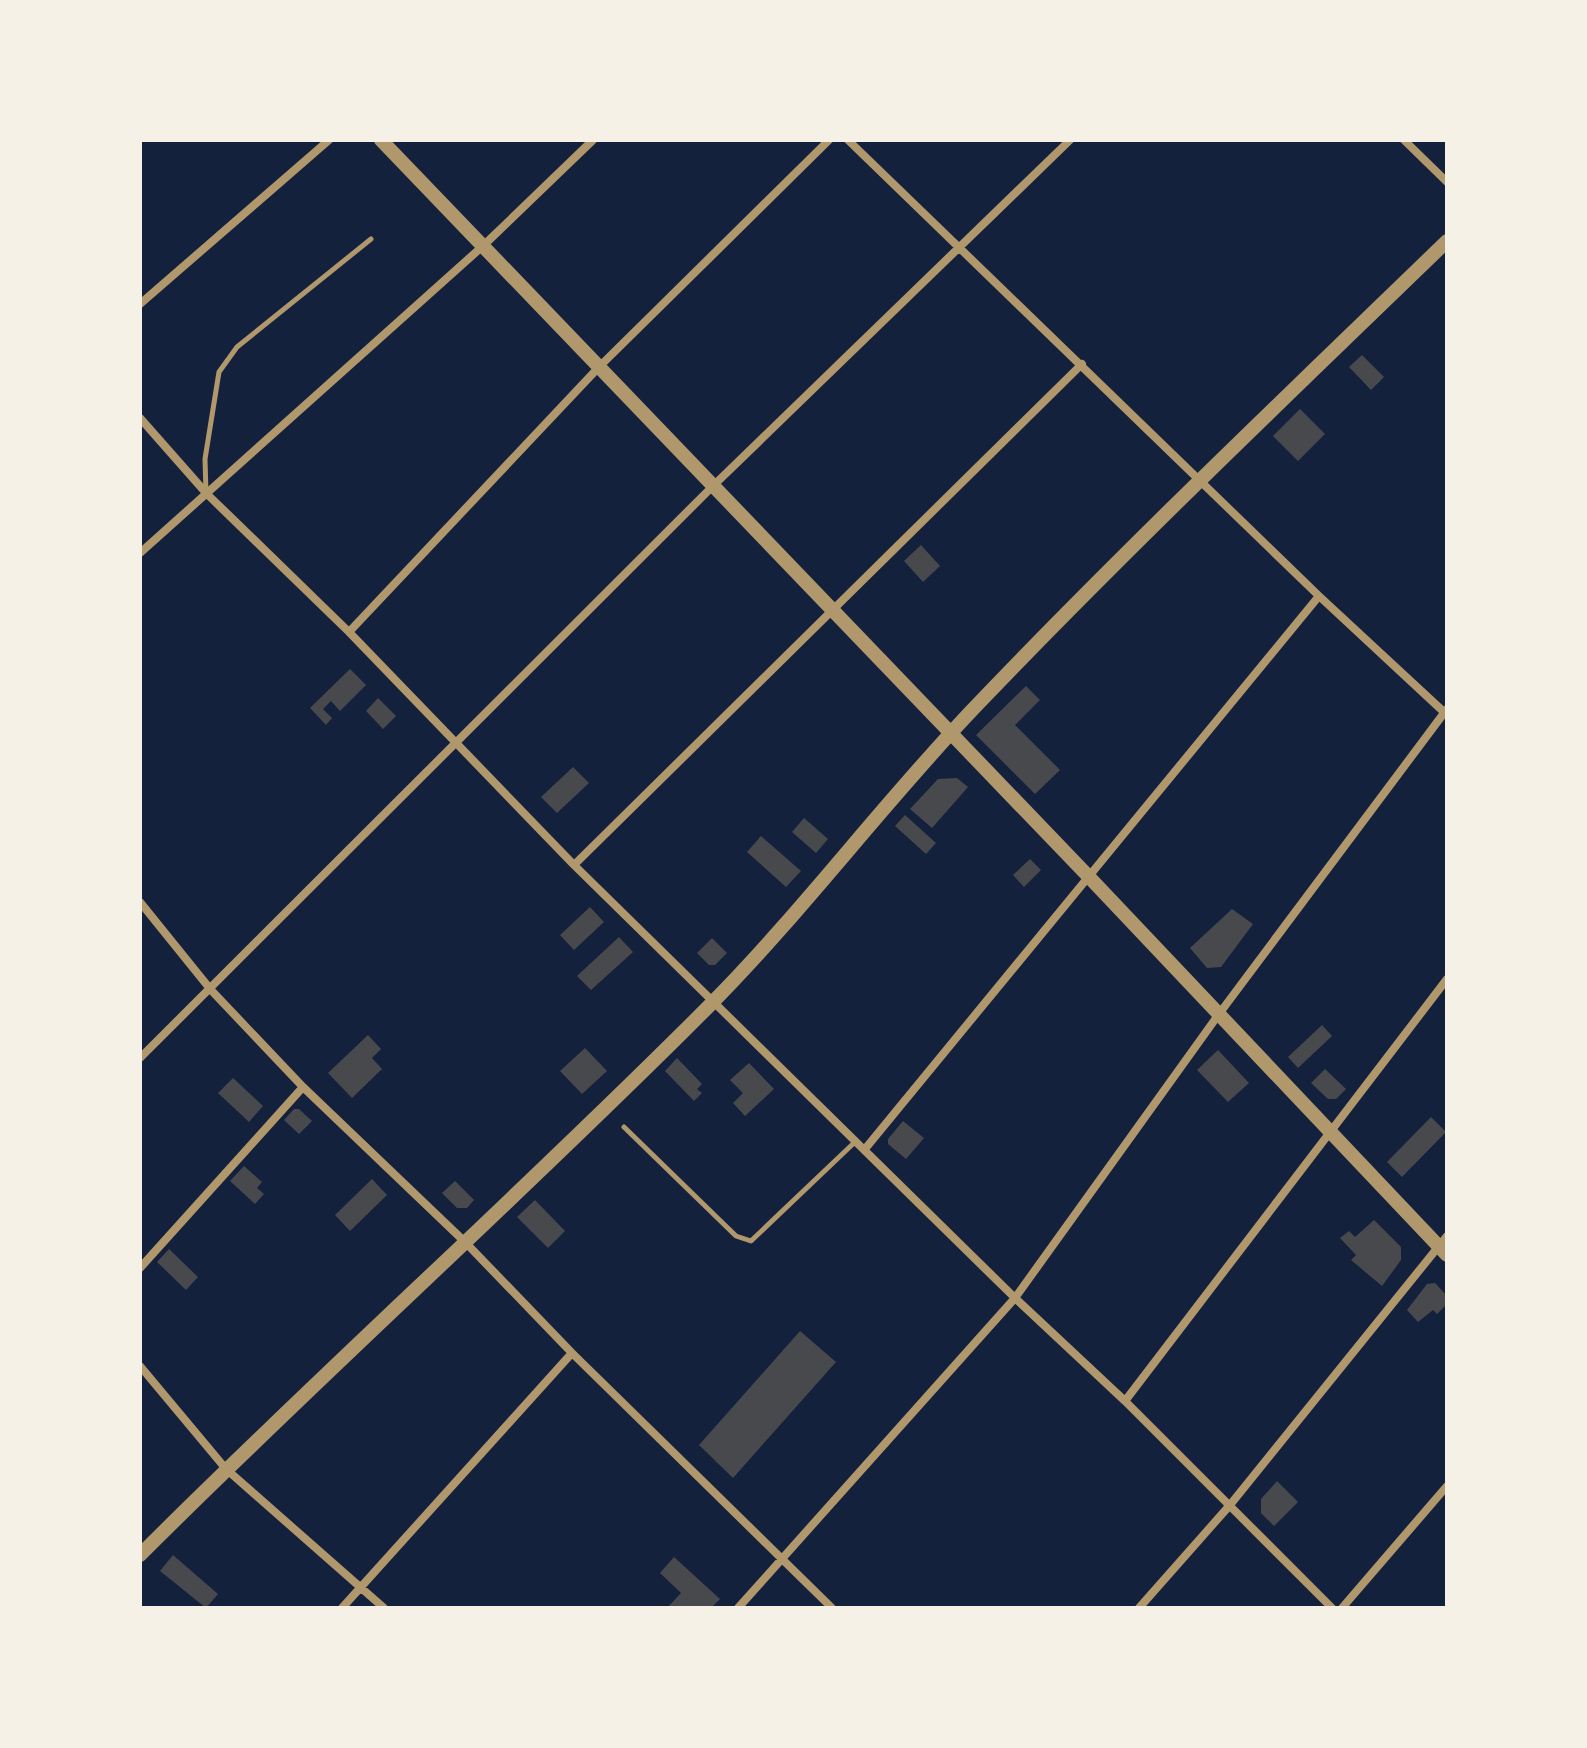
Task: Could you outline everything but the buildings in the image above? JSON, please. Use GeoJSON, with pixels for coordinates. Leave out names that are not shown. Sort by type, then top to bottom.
{"type":"FeatureCollection","features":[{"type":"Feature","properties":{"kind":"street"},"geometry":{"type":"LineString","coordinates":[[140,304],[329,140]]}},
{"type":"Feature","properties":{"kind":"street"},"geometry":{"type":"LineString","coordinates":[[381,140],[1090,878],[1330,1134],[1444,1246],[1230,1505],[1139,1608]]}},
{"type":"Feature","properties":{"kind":"street"},"geometry":{"type":"LineString","coordinates":[[140,553],[484,245],[593,140]]}},
{"type":"Feature","properties":{"kind":"street"},"geometry":{"type":"LineString","coordinates":[[349,632],[599,367],[829,140]]}},
{"type":"Feature","properties":{"kind":"street"},"geometry":{"type":"LineString","coordinates":[[738,1608],[1015,1298],[1219,1014],[1446,712],[1319,596],[848,140]]}},
{"type":"Feature","properties":{"kind":"street"},"geometry":{"type":"LineString","coordinates":[[140,1058],[713,486],[1070,140]]}},
{"type":"Feature","properties":{"kind":"street"},"geometry":{"type":"LineString","coordinates":[[1404,140],[1447,182]]}},
{"type":"Feature","properties":{"kind":"street"},"geometry":{"type":"LineString","coordinates":[[140,1555],[712,1002],[951,734],[1201,481],[1447,241]]}},
{"type":"Feature","properties":{"kind":"street"},"geometry":{"type":"LineString","coordinates":[[574,865],[1082,364]]}},
{"type":"Feature","properties":{"kind":"street"},"geometry":{"type":"LineString","coordinates":[[140,418],[207,494],[349,632],[574,865],[1015,1298],[1125,1401],[1332,1608]]}},
{"type":"Feature","properties":{"kind":"street"},"geometry":{"type":"LineString","coordinates":[[865,1149],[1319,596]]}},
{"type":"Feature","properties":{"kind":"street"},"geometry":{"type":"LineString","coordinates":[[140,902],[211,990],[303,1087],[465,1242],[572,1353],[832,1608]]}},
{"type":"Feature","properties":{"kind":"street"},"geometry":{"type":"LineString","coordinates":[[1125,1401],[1447,979]]}},
{"type":"Feature","properties":{"kind":"street"},"geometry":{"type":"LineString","coordinates":[[140,1268],[303,1087]]}},
{"type":"Feature","properties":{"kind":"street"},"geometry":{"type":"LineString","coordinates":[[342,1608],[572,1353]]}},
{"type":"Feature","properties":{"kind":"street"},"geometry":{"type":"LineString","coordinates":[[140,1366],[226,1469],[384,1608]]}},
{"type":"Feature","properties":{"kind":"street"},"geometry":{"type":"LineString","coordinates":[[1342,1608],[1447,1486]]}},
{"type":"Feature","properties":{"kind":"lane"},"geometry":{"type":"LineString","coordinates":[[207,494],[205,459],[219,372],[237,347],[371,239]]}},
{"type":"Feature","properties":{"kind":"lane"},"geometry":{"type":"LineString","coordinates":[[624,1127],[736,1236],[751,1241],[856,1141]]}}]}
